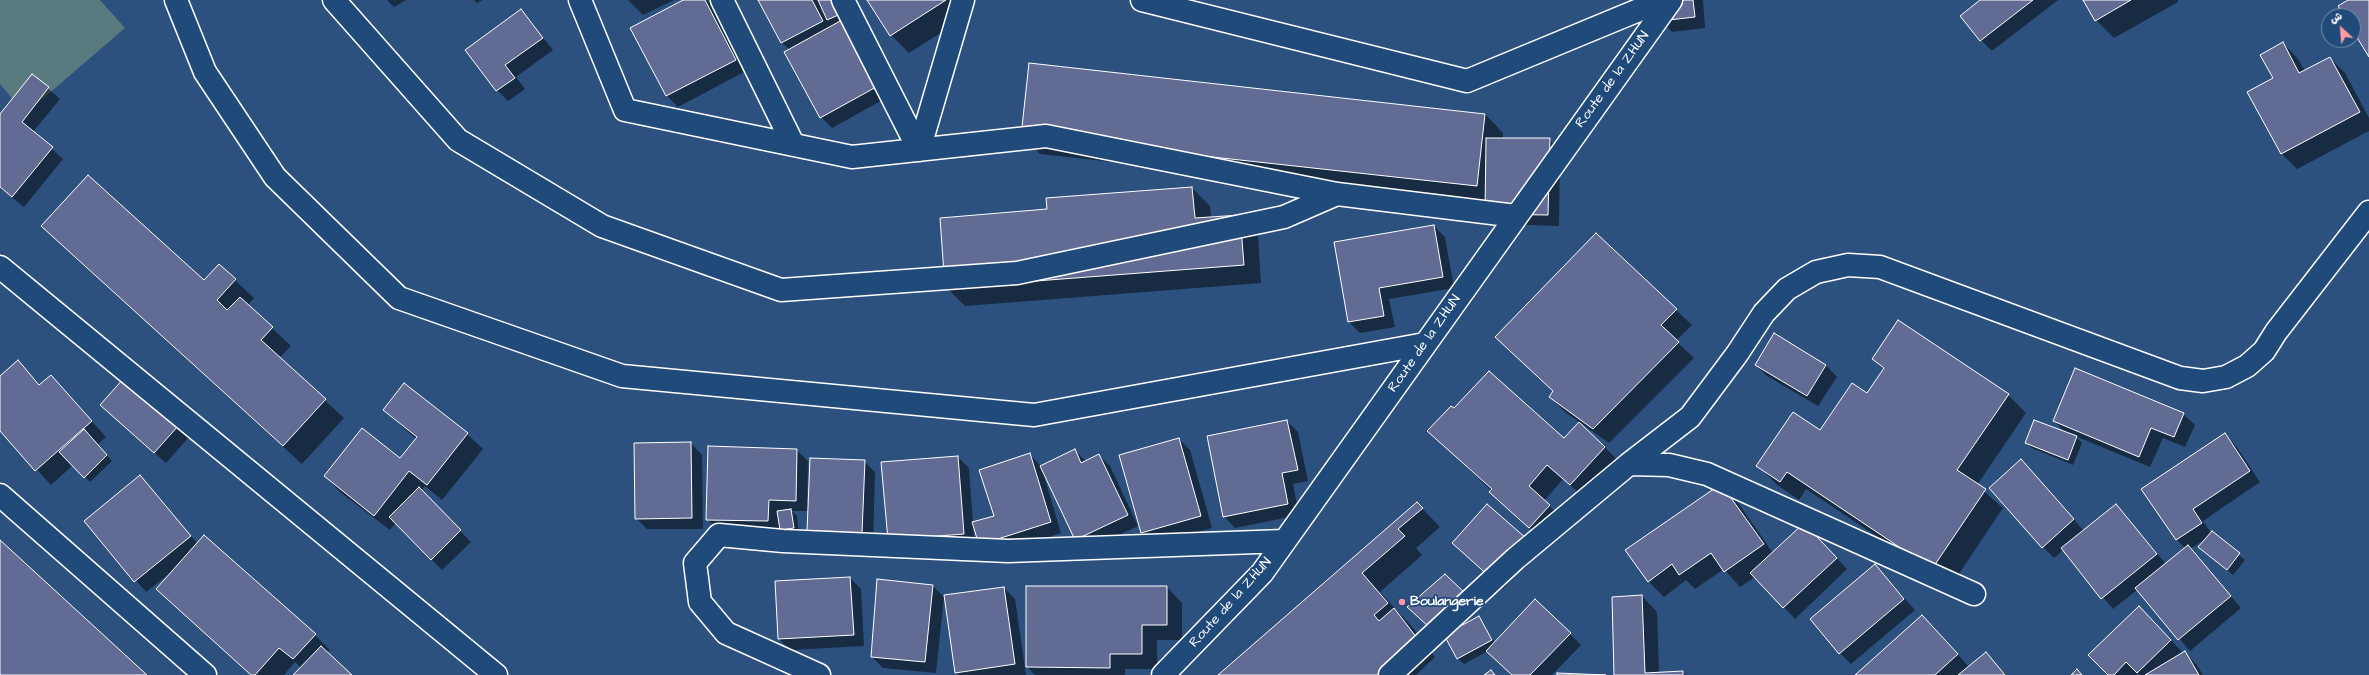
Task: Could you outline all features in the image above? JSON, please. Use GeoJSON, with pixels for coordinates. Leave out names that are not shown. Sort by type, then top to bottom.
{"type":"FeatureCollection","features":[{"type":"Feature","properties":{"kind":"street"},"geometry":{"type":"LineString","coordinates":[[176,0],[205,72],[275,177],[399,298],[622,376],[1034,415],[1425,344]]}},
{"type":"Feature","properties":{"kind":"street"},"geometry":{"type":"LineString","coordinates":[[334,0],[458,140],[602,226],[781,290],[1017,273],[1284,217],[1337,194]]}},
{"type":"Feature","properties":{"kind":"street"},"geometry":{"type":"LineString","coordinates":[[580,0],[626,110],[852,157],[1046,136],[1337,194],[1516,216]]}},
{"type":"Feature","properties":{"kind":"street"},"geometry":{"type":"LineString","coordinates":[[722,0],[793,144]]}},
{"type":"Feature","properties":{"kind":"street"},"geometry":{"type":"LineString","coordinates":[[843,0],[919,150]]}},
{"type":"Feature","properties":{"kind":"street"},"geometry":{"type":"LineString","coordinates":[[919,150],[963,0]]}},
{"type":"Feature","properties":{"kind":"street"},"geometry":{"type":"LineString","coordinates":[[1142,0],[1467,81],[1663,0]]}},
{"type":"Feature","properties":{"kind":"street","name":"Route de la ZHUN"},"geometry":{"type":"LineString","coordinates":[[1163,675],[1262,573],[1670,0]]}},
{"type":"Feature","properties":{"kind":"street"},"geometry":{"type":"LineString","coordinates":[[1390,675],[1515,559],[1690,416],[1737,354],[1764,313],[1787,289],[1816,272],[1848,265],[1880,267],[2180,378],[2203,381],[2226,377],[2246,366],[2264,351],[2276,332],[2369,212]]}},
{"type":"Feature","properties":{"kind":"street"},"geometry":{"type":"LineString","coordinates":[[0,267],[496,675]]}},
{"type":"Feature","properties":{"kind":"street"},"geometry":{"type":"LineString","coordinates":[[1630,464],[1669,465],[1707,474],[1974,594]]}},
{"type":"Feature","properties":{"kind":"street"},"geometry":{"type":"LineString","coordinates":[[0,495],[205,675]]}},
{"type":"Feature","properties":{"kind":"street"},"geometry":{"type":"LineString","coordinates":[[819,675],[726,633],[700,602],[695,563],[719,535],[783,541],[1008,551],[1284,541]]}},
{"type":"Feature","properties":{"kind":"green space"},"geometry":{"type":"Polygon","coordinates":[[[0,0],[100,0],[125,28],[25,114],[0,84],[0,0]]]}},
{"type":"Feature","properties":{"kind":"building"},"geometry":{"type":"Polygon","coordinates":[[[683,0],[705,0],[736,60],[666,96],[630,28],[683,0]]]}},
{"type":"Feature","properties":{"kind":"building"},"geometry":{"type":"Polygon","coordinates":[[[758,0],[812,0],[823,21],[781,43],[758,0]]]}},
{"type":"Feature","properties":{"kind":"building"},"geometry":{"type":"Polygon","coordinates":[[[818,0],[840,0],[845,12],[827,20],[818,0]]]}},
{"type":"Feature","properties":{"kind":"building"},"geometry":{"type":"Polygon","coordinates":[[[867,0],[946,0],[890,36],[867,0]]]}},
{"type":"Feature","properties":{"kind":"building"},"geometry":{"type":"Polygon","coordinates":[[[1658,0],[1693,0],[1695,17],[1660,21],[1658,0]]]}},
{"type":"Feature","properties":{"kind":"building"},"geometry":{"type":"Polygon","coordinates":[[[1980,0],[2033,0],[1980,41],[1960,16],[1980,0]]]}},
{"type":"Feature","properties":{"kind":"building"},"geometry":{"type":"Polygon","coordinates":[[[2083,0],[2131,0],[2095,21],[2083,0]]]}},
{"type":"Feature","properties":{"kind":"building"},"geometry":{"type":"Polygon","coordinates":[[[2348,0],[2369,0],[2369,57],[2361,44],[2361,8],[2339,8],[2338,6],[2348,0]]]}},
{"type":"Feature","properties":{"kind":"building"},"geometry":{"type":"Polygon","coordinates":[[[521,9],[543,38],[505,65],[515,78],[496,91],[465,50],[521,9]]]}},
{"type":"Feature","properties":{"kind":"building"},"geometry":{"type":"Polygon","coordinates":[[[842,20],[878,86],[820,118],[784,52],[842,20]]]}},
{"type":"Feature","properties":{"kind":"building"},"geometry":{"type":"Polygon","coordinates":[[[2283,42],[2299,73],[2330,57],[2360,112],[2281,154],[2247,92],[2273,78],[2260,55],[2283,42]]]}},
{"type":"Feature","properties":{"kind":"building"},"geometry":{"type":"Polygon","coordinates":[[[1029,63],[1485,114],[1477,186],[1021,136],[1029,63]]]}},
{"type":"Feature","properties":{"kind":"building"},"geometry":{"type":"Polygon","coordinates":[[[32,74],[49,87],[22,122],[53,147],[12,197],[0,187],[0,114],[32,74]]]}},
{"type":"Feature","properties":{"kind":"building"},"geometry":{"type":"Polygon","coordinates":[[[1486,138],[1550,138],[1548,215],[1485,214],[1486,138]]]}},
{"type":"Feature","properties":{"kind":"building"},"geometry":{"type":"Polygon","coordinates":[[[88,175],[204,280],[219,264],[236,279],[217,300],[227,310],[240,297],[273,327],[261,340],[326,399],[283,446],[41,226],[88,175]]]}},
{"type":"Feature","properties":{"kind":"building"},"geometry":{"type":"Polygon","coordinates":[[[1192,187],[1195,218],[1240,215],[1244,265],[945,288],[940,218],[1047,209],[1046,198],[1192,187]]]}},
{"type":"Feature","properties":{"kind":"building"},"geometry":{"type":"Polygon","coordinates":[[[1434,225],[1443,277],[1379,288],[1384,316],[1348,322],[1334,242],[1434,225]]]}},
{"type":"Feature","properties":{"kind":"building"},"geometry":{"type":"Polygon","coordinates":[[[1596,233],[1677,309],[1661,325],[1679,342],[1593,429],[1549,397],[1553,391],[1495,337],[1596,233]]]}},
{"type":"Feature","properties":{"kind":"building"},"geometry":{"type":"Polygon","coordinates":[[[1898,320],[2009,394],[1957,470],[1986,489],[1932,569],[1787,472],[1780,482],[1756,466],[1793,412],[1820,430],[1852,383],[1867,393],[1884,368],[1872,359],[1898,320]]]}},
{"type":"Feature","properties":{"kind":"building"},"geometry":{"type":"Polygon","coordinates":[[[1774,333],[1826,365],[1807,396],[1755,365],[1774,333]]]}},
{"type":"Feature","properties":{"kind":"building"},"geometry":{"type":"Polygon","coordinates":[[[18,360],[39,385],[51,375],[92,421],[35,471],[0,431],[0,376],[18,360]]]}},
{"type":"Feature","properties":{"kind":"building"},"geometry":{"type":"Polygon","coordinates":[[[2075,368],[2184,413],[2174,437],[2151,428],[2139,457],[2053,421],[2075,368]]]}},
{"type":"Feature","properties":{"kind":"building"},"geometry":{"type":"Polygon","coordinates":[[[132,369],[187,416],[154,453],[100,405],[132,369]]]}},
{"type":"Feature","properties":{"kind":"building"},"geometry":{"type":"Polygon","coordinates":[[[1489,371],[1564,438],[1579,422],[1605,447],[1570,485],[1547,465],[1529,486],[1550,505],[1529,528],[1489,492],[1492,489],[1427,431],[1451,406],[1454,408],[1489,371]]]}},
{"type":"Feature","properties":{"kind":"building"},"geometry":{"type":"Polygon","coordinates":[[[404,383],[468,433],[427,485],[409,471],[374,516],[324,476],[362,428],[400,458],[417,437],[383,410],[404,383]]]}},
{"type":"Feature","properties":{"kind":"building"},"geometry":{"type":"Polygon","coordinates":[[[1287,420],[1298,470],[1282,473],[1288,504],[1223,517],[1207,436],[1287,420]]]}},
{"type":"Feature","properties":{"kind":"building"},"geometry":{"type":"Polygon","coordinates":[[[2034,420],[2077,436],[2068,460],[2025,443],[2034,420]]]}},
{"type":"Feature","properties":{"kind":"building"},"geometry":{"type":"Polygon","coordinates":[[[84,429],[107,455],[84,478],[59,452],[84,429]]]}},
{"type":"Feature","properties":{"kind":"building"},"geometry":{"type":"Polygon","coordinates":[[[2225,433],[2250,471],[2193,509],[2202,523],[2176,540],[2141,489],[2225,433]]]}},
{"type":"Feature","properties":{"kind":"building"},"geometry":{"type":"Polygon","coordinates":[[[1179,438],[1201,516],[1141,533],[1119,455],[1179,438]]]}},
{"type":"Feature","properties":{"kind":"building"},"geometry":{"type":"Polygon","coordinates":[[[691,442],[692,518],[635,519],[634,443],[691,442]]]}},
{"type":"Feature","properties":{"kind":"building"},"geometry":{"type":"Polygon","coordinates":[[[708,446],[797,449],[796,501],[769,500],[768,521],[706,520],[708,446]]]}},
{"type":"Feature","properties":{"kind":"building"},"geometry":{"type":"Polygon","coordinates":[[[1075,449],[1081,463],[1099,454],[1128,515],[1075,540],[1040,466],[1075,449]]]}},
{"type":"Feature","properties":{"kind":"building"},"geometry":{"type":"Polygon","coordinates":[[[1030,453],[1051,522],[979,545],[972,522],[994,516],[979,470],[1030,453]]]}},
{"type":"Feature","properties":{"kind":"building"},"geometry":{"type":"Polygon","coordinates":[[[958,456],[964,534],[888,540],[881,462],[958,456]]]}},
{"type":"Feature","properties":{"kind":"building"},"geometry":{"type":"Polygon","coordinates":[[[810,458],[865,460],[862,533],[807,531],[810,458]]]}},
{"type":"Feature","properties":{"kind":"building"},"geometry":{"type":"Polygon","coordinates":[[[2021,459],[2074,519],[2042,548],[1989,488],[2021,459]]]}},
{"type":"Feature","properties":{"kind":"building"},"geometry":{"type":"Polygon","coordinates":[[[140,475],[191,536],[134,582],[84,521],[140,475]]]}},
{"type":"Feature","properties":{"kind":"building"},"geometry":{"type":"Polygon","coordinates":[[[1721,484],[1764,544],[1724,572],[1711,553],[1679,575],[1672,564],[1648,582],[1625,550],[1721,484]]]}},
{"type":"Feature","properties":{"kind":"building"},"geometry":{"type":"Polygon","coordinates":[[[419,487],[461,530],[431,560],[389,517],[419,487]]]}},
{"type":"Feature","properties":{"kind":"building"},"geometry":{"type":"Polygon","coordinates":[[[1417,502],[1423,508],[1398,529],[1405,536],[1362,573],[1388,603],[1374,615],[1379,621],[1394,608],[1417,638],[1378,675],[1218,675],[1417,502]]]}},
{"type":"Feature","properties":{"kind":"building"},"geometry":{"type":"Polygon","coordinates":[[[1487,504],[1527,539],[1491,578],[1452,543],[1487,504]]]}},
{"type":"Feature","properties":{"kind":"building"},"geometry":{"type":"Polygon","coordinates":[[[2116,504],[2157,554],[2101,599],[2061,548],[2116,504]]]}},
{"type":"Feature","properties":{"kind":"building"},"geometry":{"type":"Polygon","coordinates":[[[791,509],[794,528],[780,530],[777,511],[791,509]]]}},
{"type":"Feature","properties":{"kind":"building"},"geometry":{"type":"Polygon","coordinates":[[[1804,523],[1837,558],[1783,608],[1750,573],[1804,523]]]}},
{"type":"Feature","properties":{"kind":"building"},"geometry":{"type":"Polygon","coordinates":[[[2212,531],[2240,553],[2227,570],[2198,547],[2212,531]]]}},
{"type":"Feature","properties":{"kind":"building"},"geometry":{"type":"Polygon","coordinates":[[[204,535],[316,634],[293,659],[279,648],[255,675],[251,675],[156,589],[204,535]]]}},
{"type":"Feature","properties":{"kind":"building"},"geometry":{"type":"Polygon","coordinates":[[[0,540],[147,675],[0,675],[0,540]]]}},
{"type":"Feature","properties":{"kind":"building"},"geometry":{"type":"Polygon","coordinates":[[[2188,545],[2231,596],[2178,640],[2135,588],[2188,545]]]}},
{"type":"Feature","properties":{"kind":"building"},"geometry":{"type":"Polygon","coordinates":[[[1875,564],[1904,599],[1839,654],[1810,619],[1875,564]]]}},
{"type":"Feature","properties":{"kind":"building"},"geometry":{"type":"Polygon","coordinates":[[[1445,574],[1467,595],[1429,627],[1407,607],[1445,574]]]}},
{"type":"Feature","properties":{"kind":"building"},"geometry":{"type":"Polygon","coordinates":[[[850,577],[854,635],[778,639],[775,581],[850,577]]]}},
{"type":"Feature","properties":{"kind":"building"},"geometry":{"type":"Polygon","coordinates":[[[877,579],[933,585],[925,662],[871,657],[877,579]]]}},
{"type":"Feature","properties":{"kind":"building"},"geometry":{"type":"Polygon","coordinates":[[[1026,586],[1167,586],[1167,625],[1142,625],[1142,654],[1110,654],[1110,668],[1026,667],[1026,586]]]}},
{"type":"Feature","properties":{"kind":"building"},"geometry":{"type":"Polygon","coordinates":[[[1004,587],[1015,664],[955,673],[944,595],[1004,587]]]}},
{"type":"Feature","properties":{"kind":"building"},"geometry":{"type":"Polygon","coordinates":[[[1642,595],[1645,673],[1683,671],[1683,675],[1614,675],[1612,597],[1642,595]]]}},
{"type":"Feature","properties":{"kind":"building"},"geometry":{"type":"Polygon","coordinates":[[[1535,599],[1571,633],[1530,675],[1512,675],[1486,651],[1535,599]]]}},
{"type":"Feature","properties":{"kind":"building"},"geometry":{"type":"Polygon","coordinates":[[[2139,606],[2171,640],[2137,673],[2126,662],[2114,675],[2108,675],[2088,655],[2139,606]]]}},
{"type":"Feature","properties":{"kind":"building"},"geometry":{"type":"Polygon","coordinates":[[[1922,615],[1958,654],[1935,675],[1855,675],[1922,615]]]}},
{"type":"Feature","properties":{"kind":"building"},"geometry":{"type":"Polygon","coordinates":[[[1479,616],[1492,640],[1457,659],[1444,635],[1479,616]]]}},
{"type":"Feature","properties":{"kind":"building"},"geometry":{"type":"Polygon","coordinates":[[[321,646],[352,675],[293,675],[321,646]]]}},
{"type":"Feature","properties":{"kind":"building"},"geometry":{"type":"Polygon","coordinates":[[[2185,651],[2199,675],[2145,675],[2185,651]]]}},
{"type":"Feature","properties":{"kind":"building"},"geometry":{"type":"Polygon","coordinates":[[[1986,652],[2005,675],[1958,675],[1986,652]]]}},
{"type":"Feature","properties":{"kind":"building"},"geometry":{"type":"Polygon","coordinates":[[[2077,669],[2082,675],[2071,675],[2077,669]]]}},
{"type":"Feature","properties":{"kind":"building"},"geometry":{"type":"Polygon","coordinates":[[[1491,670],[1495,675],[1484,675],[1491,670]]]}},
{"type":"Feature","properties":{"kind":"building"},"geometry":{"type":"Polygon","coordinates":[[[1557,673],[1606,675],[1557,675],[1557,673]]]}},
{"type":"Feature","properties":{"kind":"place","name":"Boulangerie"},"geometry":{"type":"Point","coordinates":[1402,602]}}]}
